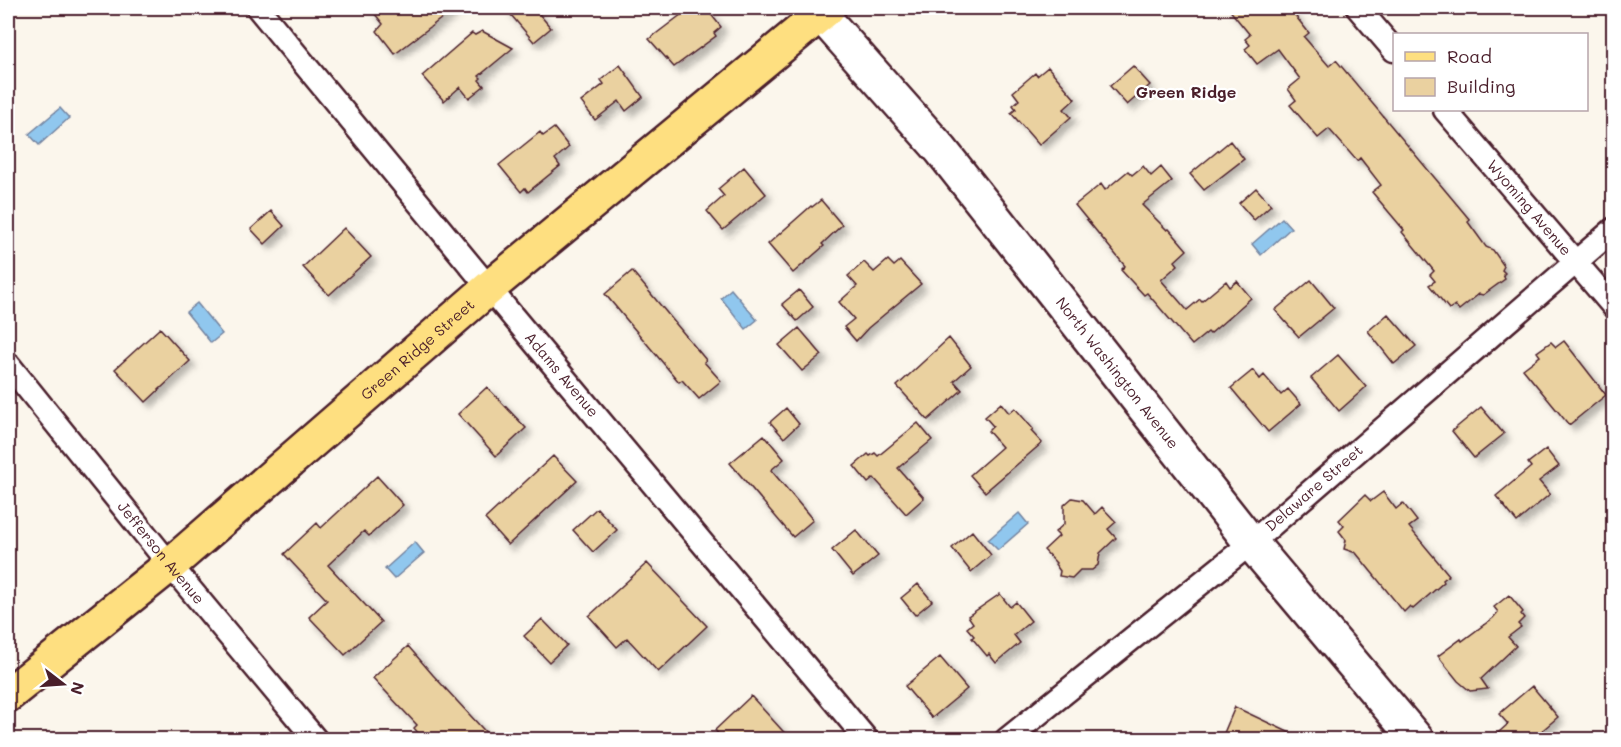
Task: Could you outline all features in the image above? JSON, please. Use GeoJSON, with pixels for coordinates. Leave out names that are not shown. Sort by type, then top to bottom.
{"type":"FeatureCollection","features":[{"type":"Feature","properties":{"kind":"main road","name":"Green Ridge Street"},"geometry":{"type":"LineString","coordinates":[[8,695],[170,565],[489,288],[821,10]]}},
{"type":"Feature","properties":{"kind":"street","name":"Adams Avenue"},"geometry":{"type":"LineString","coordinates":[[258,8],[867,740]]}},
{"type":"Feature","properties":{"kind":"street"},"geometry":{"type":"LineString","coordinates":[[1358,8],[1393,48]]}},
{"type":"Feature","properties":{"kind":"street","name":"North Washington Avenue"},"geometry":{"type":"LineString","coordinates":[[821,10],[941,150],[1251,543],[1418,740]]}},
{"type":"Feature","properties":{"kind":"street","name":"Wyoming Avenue"},"geometry":{"type":"LineString","coordinates":[[1446,111],[1614,307]]}},
{"type":"Feature","properties":{"kind":"street","name":"Delaware Street"},"geometry":{"type":"LineString","coordinates":[[1006,740],[1251,543],[1614,229]]}},
{"type":"Feature","properties":{"kind":"street","name":"Jefferson Avenue"},"geometry":{"type":"LineString","coordinates":[[8,364],[170,565],[316,740]]}},
{"type":"Feature","properties":{"kind":"water"},"geometry":{"type":"Polygon","coordinates":[[[60,108],[69,118],[39,145],[29,134],[60,108]]]}},
{"type":"Feature","properties":{"kind":"water"},"geometry":{"type":"Polygon","coordinates":[[[1282,218],[1291,228],[1261,255],[1252,244],[1282,218]]]}},
{"type":"Feature","properties":{"kind":"water"},"geometry":{"type":"Polygon","coordinates":[[[731,289],[757,320],[746,329],[721,298],[731,289]]]}},
{"type":"Feature","properties":{"kind":"water"},"geometry":{"type":"Polygon","coordinates":[[[197,303],[222,334],[211,343],[186,312],[197,303]]]}},
{"type":"Feature","properties":{"kind":"water"},"geometry":{"type":"Polygon","coordinates":[[[1019,513],[1028,524],[998,550],[988,540],[1019,513]]]}},
{"type":"Feature","properties":{"kind":"water"},"geometry":{"type":"Polygon","coordinates":[[[415,542],[424,553],[394,579],[385,569],[415,542]]]}},
{"type":"Feature","properties":{"kind":"building"},"geometry":{"type":"Polygon","coordinates":[[[370,8],[455,8],[395,54],[377,31],[383,24],[370,8]]]}},
{"type":"Feature","properties":{"kind":"building"},"geometry":{"type":"Polygon","coordinates":[[[505,8],[534,8],[551,28],[534,42],[505,8]]]}},
{"type":"Feature","properties":{"kind":"building"},"geometry":{"type":"Polygon","coordinates":[[[690,8],[706,8],[721,27],[714,33],[716,36],[674,67],[649,39],[690,8]]]}},
{"type":"Feature","properties":{"kind":"building"},"geometry":{"type":"Polygon","coordinates":[[[1228,8],[1289,8],[1309,33],[1304,37],[1329,66],[1336,60],[1470,220],[1468,222],[1486,247],[1493,250],[1504,266],[1502,270],[1505,273],[1503,275],[1505,279],[1483,295],[1479,294],[1459,310],[1455,305],[1449,309],[1429,285],[1435,281],[1430,275],[1434,271],[1372,192],[1381,185],[1360,158],[1357,161],[1329,129],[1318,138],[1290,105],[1296,100],[1288,89],[1300,79],[1278,49],[1257,64],[1245,49],[1250,45],[1245,39],[1250,35],[1228,8]]]}},
{"type":"Feature","properties":{"kind":"building"},"geometry":{"type":"Polygon","coordinates":[[[482,31],[513,48],[479,76],[484,86],[469,98],[460,87],[444,101],[422,76],[472,33],[475,35],[482,31]]]}},
{"type":"Feature","properties":{"kind":"building"},"geometry":{"type":"Polygon","coordinates":[[[620,65],[643,97],[626,111],[619,101],[595,120],[581,102],[604,84],[601,80],[620,65]]]}},
{"type":"Feature","properties":{"kind":"building"},"geometry":{"type":"Polygon","coordinates":[[[1133,66],[1150,85],[1127,105],[1110,86],[1133,66]]]}},
{"type":"Feature","properties":{"kind":"building"},"geometry":{"type":"Polygon","coordinates":[[[1048,67],[1075,99],[1064,109],[1071,117],[1039,145],[1011,113],[1016,109],[1013,105],[1019,100],[1013,92],[1035,73],[1037,76],[1048,67]]]}},
{"type":"Feature","properties":{"kind":"building"},"geometry":{"type":"Polygon","coordinates":[[[554,128],[569,147],[555,159],[560,166],[528,192],[525,188],[521,192],[499,165],[540,132],[543,136],[554,128]]]}},
{"type":"Feature","properties":{"kind":"building"},"geometry":{"type":"Polygon","coordinates":[[[1230,141],[1244,159],[1204,190],[1190,174],[1230,141]]]}},
{"type":"Feature","properties":{"kind":"building"},"geometry":{"type":"Polygon","coordinates":[[[1143,166],[1151,176],[1161,167],[1172,181],[1142,205],[1167,230],[1169,229],[1187,250],[1175,261],[1178,265],[1161,280],[1187,310],[1226,281],[1230,287],[1237,281],[1251,298],[1210,334],[1208,332],[1192,345],[1147,293],[1144,295],[1121,270],[1125,266],[1075,205],[1101,184],[1105,190],[1128,171],[1132,175],[1143,166]]]}},
{"type":"Feature","properties":{"kind":"building"},"geometry":{"type":"Polygon","coordinates":[[[744,167],[766,194],[723,230],[707,211],[724,196],[718,189],[744,167]]]}},
{"type":"Feature","properties":{"kind":"building"},"geometry":{"type":"Polygon","coordinates":[[[1256,188],[1271,205],[1254,220],[1239,203],[1256,188]]]}},
{"type":"Feature","properties":{"kind":"building"},"geometry":{"type":"Polygon","coordinates":[[[821,200],[842,225],[822,244],[824,246],[793,273],[768,244],[821,200]]]}},
{"type":"Feature","properties":{"kind":"building"},"geometry":{"type":"Polygon","coordinates":[[[271,211],[284,226],[265,244],[251,229],[271,211]]]}},
{"type":"Feature","properties":{"kind":"building"},"geometry":{"type":"Polygon","coordinates":[[[344,228],[371,257],[329,295],[303,267],[344,228]]]}},
{"type":"Feature","properties":{"kind":"building"},"geometry":{"type":"Polygon","coordinates":[[[888,260],[894,266],[900,261],[921,284],[868,328],[856,341],[844,327],[854,319],[839,302],[857,286],[848,276],[864,262],[874,272],[888,260]]]}},
{"type":"Feature","properties":{"kind":"building"},"geometry":{"type":"Polygon","coordinates":[[[632,271],[721,381],[699,399],[682,380],[679,382],[605,294],[632,271]]]}},
{"type":"Feature","properties":{"kind":"building"},"geometry":{"type":"Polygon","coordinates":[[[1311,280],[1334,308],[1299,337],[1275,310],[1311,280]]]}},
{"type":"Feature","properties":{"kind":"building"},"geometry":{"type":"Polygon","coordinates":[[[799,290],[813,307],[797,321],[782,304],[799,290]]]}},
{"type":"Feature","properties":{"kind":"building"},"geometry":{"type":"Polygon","coordinates":[[[1388,314],[1416,346],[1394,364],[1368,331],[1388,314]]]}},
{"type":"Feature","properties":{"kind":"building"},"geometry":{"type":"Polygon","coordinates":[[[160,328],[190,361],[146,402],[115,369],[160,328]]]}},
{"type":"Feature","properties":{"kind":"building"},"geometry":{"type":"Polygon","coordinates":[[[799,328],[822,355],[802,371],[779,345],[799,328]]]}},
{"type":"Feature","properties":{"kind":"building"},"geometry":{"type":"Polygon","coordinates":[[[949,338],[971,366],[954,381],[962,390],[928,420],[897,386],[949,338]]]}},
{"type":"Feature","properties":{"kind":"building"},"geometry":{"type":"Polygon","coordinates":[[[1564,341],[1606,395],[1569,425],[1523,369],[1540,356],[1537,352],[1551,342],[1556,347],[1564,341]]]}},
{"type":"Feature","properties":{"kind":"building"},"geometry":{"type":"Polygon","coordinates":[[[1338,355],[1366,387],[1339,411],[1311,378],[1338,355]]]}},
{"type":"Feature","properties":{"kind":"building"},"geometry":{"type":"Polygon","coordinates":[[[1253,370],[1260,379],[1264,375],[1281,395],[1288,389],[1301,404],[1268,432],[1231,388],[1253,370]]]}},
{"type":"Feature","properties":{"kind":"building"},"geometry":{"type":"Polygon","coordinates":[[[487,387],[526,428],[496,456],[458,414],[487,387]]]}},
{"type":"Feature","properties":{"kind":"building"},"geometry":{"type":"Polygon","coordinates":[[[1001,403],[1009,413],[1015,408],[1042,443],[985,492],[970,475],[1002,447],[988,431],[993,426],[985,417],[1001,403]]]}},
{"type":"Feature","properties":{"kind":"building"},"geometry":{"type":"Polygon","coordinates":[[[1481,407],[1504,434],[1474,458],[1452,431],[1481,407]]]}},
{"type":"Feature","properties":{"kind":"building"},"geometry":{"type":"Polygon","coordinates":[[[786,408],[799,424],[784,438],[770,422],[786,408]]]}},
{"type":"Feature","properties":{"kind":"building"},"geometry":{"type":"Polygon","coordinates":[[[918,423],[932,440],[898,468],[924,498],[906,514],[874,478],[868,483],[854,466],[868,454],[870,456],[875,453],[878,456],[918,423]]]}},
{"type":"Feature","properties":{"kind":"building"},"geometry":{"type":"Polygon","coordinates":[[[764,435],[784,459],[771,470],[813,520],[793,537],[730,463],[764,435]]]}},
{"type":"Feature","properties":{"kind":"building"},"geometry":{"type":"Polygon","coordinates":[[[1546,449],[1559,466],[1539,481],[1550,494],[1517,522],[1496,496],[1531,467],[1528,463],[1546,449]]]}},
{"type":"Feature","properties":{"kind":"building"},"geometry":{"type":"Polygon","coordinates":[[[553,456],[577,481],[508,545],[485,519],[553,456]]]}},
{"type":"Feature","properties":{"kind":"building"},"geometry":{"type":"Polygon","coordinates":[[[377,476],[403,505],[369,536],[364,531],[328,565],[381,622],[345,655],[309,617],[327,600],[284,554],[317,523],[321,528],[377,476]]]}},
{"type":"Feature","properties":{"kind":"building"},"geometry":{"type":"Polygon","coordinates":[[[1383,492],[1396,509],[1403,503],[1417,521],[1409,527],[1449,575],[1413,609],[1410,606],[1404,612],[1356,553],[1344,549],[1346,540],[1339,531],[1344,526],[1339,520],[1365,495],[1371,501],[1383,492]]]}},
{"type":"Feature","properties":{"kind":"building"},"geometry":{"type":"Polygon","coordinates":[[[1072,498],[1083,500],[1095,514],[1102,507],[1116,522],[1108,529],[1116,538],[1100,553],[1098,565],[1092,570],[1080,570],[1072,578],[1059,576],[1060,571],[1056,563],[1044,550],[1059,536],[1055,532],[1064,524],[1064,505],[1072,498]]]}},
{"type":"Feature","properties":{"kind":"building"},"geometry":{"type":"Polygon","coordinates":[[[597,508],[617,530],[593,552],[573,530],[597,508]]]}},
{"type":"Feature","properties":{"kind":"building"},"geometry":{"type":"Polygon","coordinates":[[[856,530],[878,556],[853,576],[832,550],[856,530]]]}},
{"type":"Feature","properties":{"kind":"building"},"geometry":{"type":"Polygon","coordinates":[[[972,531],[991,555],[971,572],[952,548],[972,531]]]}},
{"type":"Feature","properties":{"kind":"building"},"geometry":{"type":"Polygon","coordinates":[[[647,563],[707,626],[658,672],[627,638],[617,647],[589,616],[647,563]]]}},
{"type":"Feature","properties":{"kind":"building"},"geometry":{"type":"Polygon","coordinates":[[[918,584],[932,601],[915,615],[901,598],[918,584]]]}},
{"type":"Feature","properties":{"kind":"building"},"geometry":{"type":"Polygon","coordinates":[[[1000,594],[1010,607],[1016,602],[1031,621],[1014,635],[1020,643],[996,663],[972,638],[974,636],[967,628],[973,623],[968,616],[1000,594]]]}},
{"type":"Feature","properties":{"kind":"building"},"geometry":{"type":"Polygon","coordinates":[[[1509,595],[1523,612],[1521,614],[1524,618],[1518,624],[1521,627],[1508,637],[1516,646],[1481,679],[1488,689],[1470,691],[1458,681],[1438,656],[1493,618],[1498,612],[1494,607],[1509,595]]]}},
{"type":"Feature","properties":{"kind":"building"},"geometry":{"type":"Polygon","coordinates":[[[542,619],[567,645],[549,662],[524,636],[542,619]]]}},
{"type":"Feature","properties":{"kind":"building"},"geometry":{"type":"Polygon","coordinates":[[[408,646],[493,740],[424,740],[414,728],[417,725],[373,678],[408,646]]]}},
{"type":"Feature","properties":{"kind":"building"},"geometry":{"type":"Polygon","coordinates":[[[940,657],[967,689],[932,718],[905,686],[940,657]]]}},
{"type":"Feature","properties":{"kind":"building"},"geometry":{"type":"Polygon","coordinates":[[[1532,686],[1558,717],[1531,740],[1490,740],[1508,724],[1499,714],[1532,686]]]}},
{"type":"Feature","properties":{"kind":"building"},"geometry":{"type":"Polygon","coordinates":[[[751,696],[791,740],[723,740],[715,730],[751,696]]]}},
{"type":"Feature","properties":{"kind":"building"},"geometry":{"type":"Polygon","coordinates":[[[1235,707],[1305,740],[1221,740],[1235,707]]]}},
{"type":"Feature","properties":{"kind":"district","name":"Green Ridge"},"geometry":{"type":"Point","coordinates":[1186,92]}}]}
